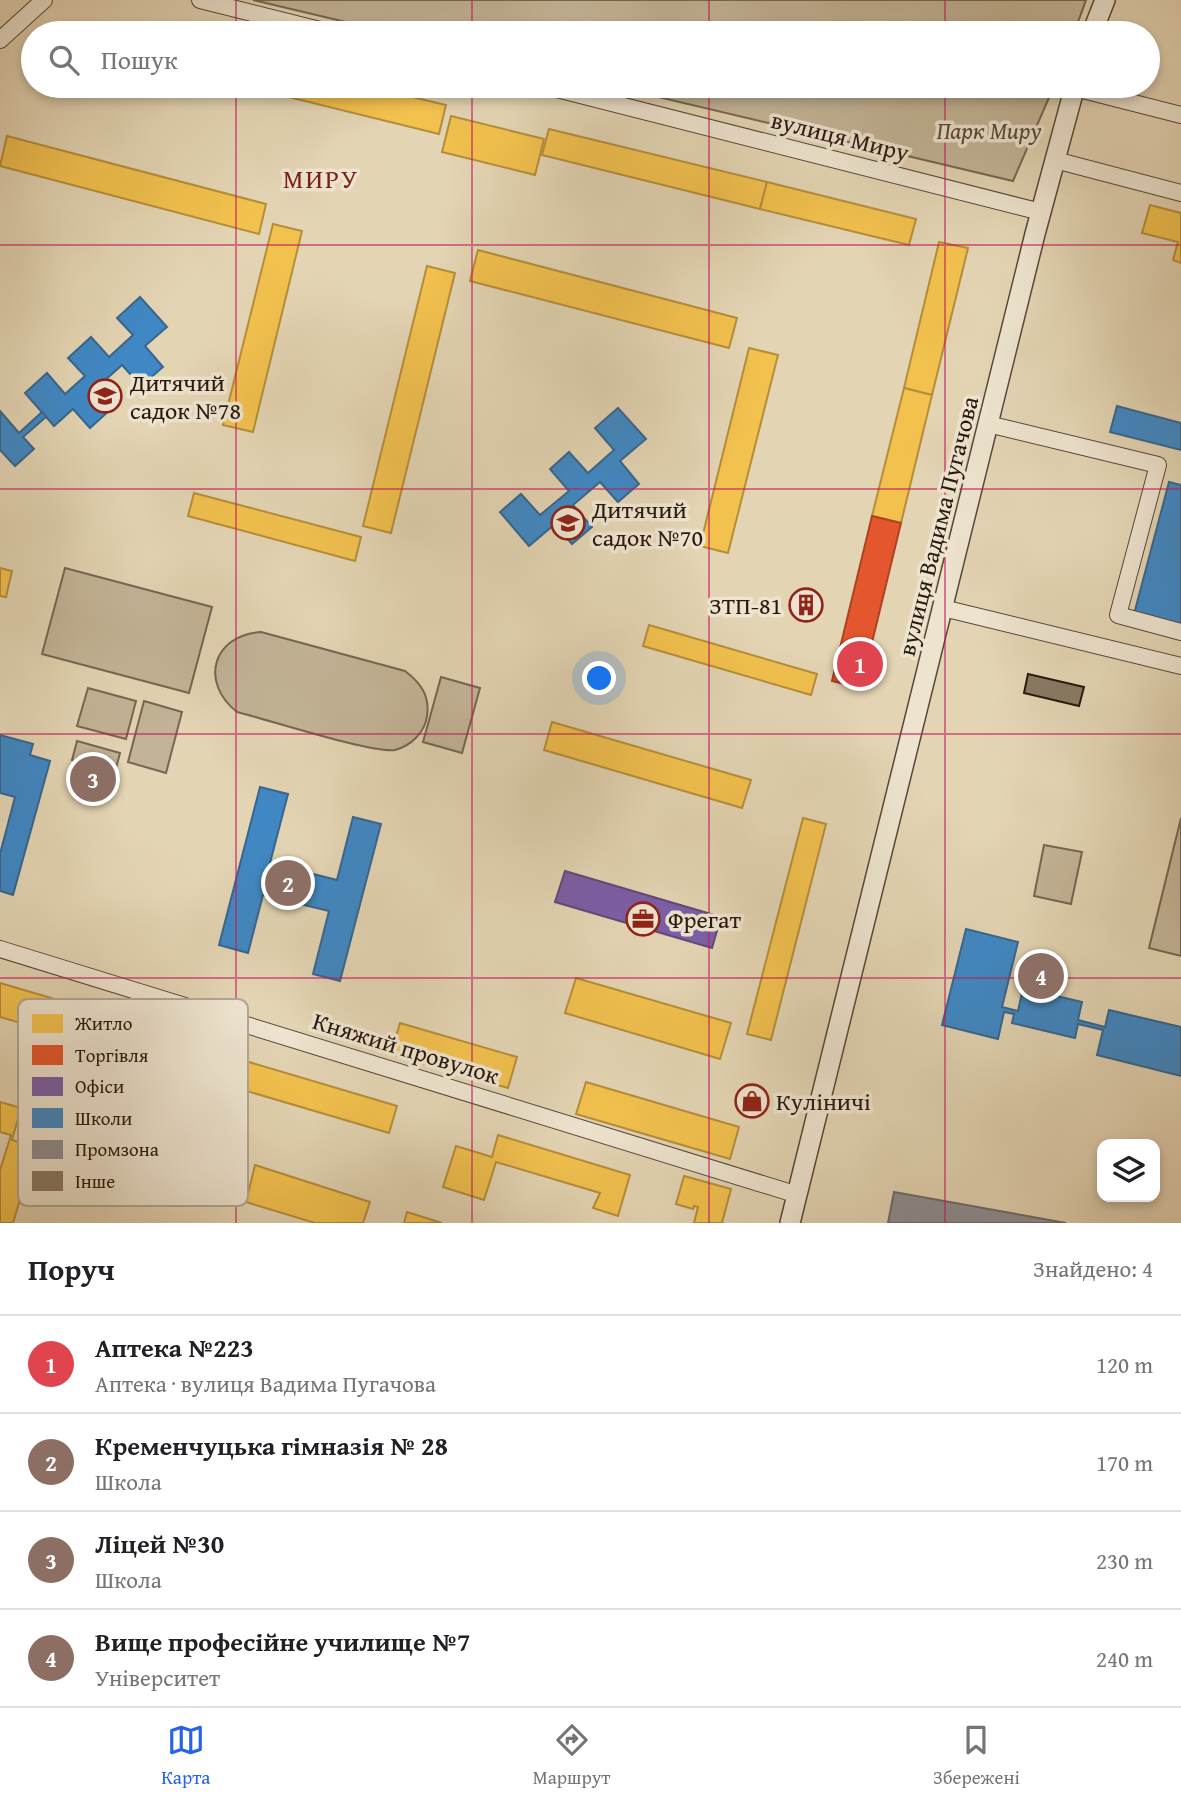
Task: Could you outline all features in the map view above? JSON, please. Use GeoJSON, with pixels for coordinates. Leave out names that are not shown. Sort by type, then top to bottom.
{"type":"FeatureCollection","features":[{"type":"Feature","properties":{"kind":"street"},"geometry":{"type":"LineString","coordinates":[[0,40],[44,0]]}},
{"type":"Feature","properties":{"kind":"street"},"geometry":{"type":"LineString","coordinates":[[200,0],[284,21]]}},
{"type":"Feature","properties":{"kind":"street"},"geometry":{"type":"LineString","coordinates":[[1097,21],[1105,0]]}},
{"type":"Feature","properties":{"kind":"street","name":"вулиця Миру"},"geometry":{"type":"LineString","coordinates":[[592,98],[1041,212]]}},
{"type":"Feature","properties":{"kind":"street","name":"вулиця Вадима Пугачова"},"geometry":{"type":"LineString","coordinates":[[790,1223],[1041,212],[1072,98]]}},
{"type":"Feature","properties":{"kind":"street"},"geometry":{"type":"LineString","coordinates":[[1117,98],[1181,115]]}},
{"type":"Feature","properties":{"kind":"street"},"geometry":{"type":"LineString","coordinates":[[1055,160],[1181,193]]}},
{"type":"Feature","properties":{"kind":"street"},"geometry":{"type":"LineString","coordinates":[[988,424],[1158,465],[1118,614],[1181,632]]}},
{"type":"Feature","properties":{"kind":"street"},"geometry":{"type":"LineString","coordinates":[[943,608],[1181,666]]}},
{"type":"Feature","properties":{"kind":"street","name":"Княжий провулок"},"geometry":{"type":"LineString","coordinates":[[0,949],[165,999]]}},
{"type":"Feature","properties":{"kind":"street","name":"Княжий провулок"},"geometry":{"type":"LineString","coordinates":[[248,1024],[433,1080],[678,1160],[798,1195]]}},
{"type":"Feature","properties":{"kind":"green space"},"geometry":{"type":"Polygon","coordinates":[[[253,0],[1086,0],[1078,21],[341,21],[253,0]]]}},
{"type":"Feature","properties":{"kind":"green space","name":"Парк Миру"},"geometry":{"type":"Polygon","coordinates":[[[663,98],[1049,98],[1013,181],[663,98]]]}},
{"type":"Feature","properties":{"kind":"green space"},"geometry":{"type":"Polygon","coordinates":[[[65,568],[212,607],[189,693],[42,654],[65,568]]]}},
{"type":"Feature","properties":{"kind":"green space"},"geometry":{"type":"Polygon","coordinates":[[[261,632],[405,671],[416,680],[426,696],[426,722],[420,733],[412,742],[401,748],[383,750],[343,742],[237,712],[225,700],[218,687],[215,674],[217,662],[222,651],[232,642],[245,635],[261,632]]]}},
{"type":"Feature","properties":{"kind":"green space"},"geometry":{"type":"Polygon","coordinates":[[[441,677],[480,688],[462,753],[423,742],[441,677]]]}},
{"type":"Feature","properties":{"kind":"green space"},"geometry":{"type":"Polygon","coordinates":[[[88,688],[136,701],[126,739],[77,726],[88,688]]]}},
{"type":"Feature","properties":{"kind":"green space"},"geometry":{"type":"Polygon","coordinates":[[[144,701],[182,712],[166,773],[128,762],[144,701]]]}},
{"type":"Feature","properties":{"kind":"green space"},"geometry":{"type":"Polygon","coordinates":[[[77,741],[120,753],[115,772],[72,760],[77,741]]]}},
{"type":"Feature","properties":{"kind":"green space"},"geometry":{"type":"Polygon","coordinates":[[[1181,818],[1181,956],[1149,948],[1181,818]]]}},
{"type":"Feature","properties":{"kind":"green space"},"geometry":{"type":"Polygon","coordinates":[[[1044,845],[1082,852],[1071,904],[1034,896],[1044,845]]]}},
{"type":"Feature","properties":{"kind":"building: Житло"},"geometry":{"type":"Polygon","coordinates":[[[293,98],[417,98],[446,105],[439,134],[293,98]]]}},
{"type":"Feature","properties":{"kind":"building: Житло"},"geometry":{"type":"Polygon","coordinates":[[[451,116],[544,139],[535,175],[442,152],[451,116]]]}},
{"type":"Feature","properties":{"kind":"building: Житло"},"geometry":{"type":"Polygon","coordinates":[[[549,129],[767,182],[760,209],[542,155],[549,129]]]}},
{"type":"Feature","properties":{"kind":"building: Житло"},"geometry":{"type":"Polygon","coordinates":[[[7,136],[266,204],[259,234],[0,166],[7,136]]]}},
{"type":"Feature","properties":{"kind":"building: Житло"},"geometry":{"type":"Polygon","coordinates":[[[767,182],[916,219],[909,245],[760,209],[767,182]]]}},
{"type":"Feature","properties":{"kind":"building: Житло"},"geometry":{"type":"Polygon","coordinates":[[[1150,205],[1181,213],[1181,263],[1173,260],[1178,242],[1142,233],[1150,205]]]}},
{"type":"Feature","properties":{"kind":"building: Житло"},"geometry":{"type":"Polygon","coordinates":[[[273,224],[302,231],[253,432],[223,425],[273,224]]]}},
{"type":"Feature","properties":{"kind":"building: Житло"},"geometry":{"type":"Polygon","coordinates":[[[939,242],[968,248],[932,395],[904,388],[939,242]]]}},
{"type":"Feature","properties":{"kind":"building: Житло"},"geometry":{"type":"Polygon","coordinates":[[[478,250],[737,318],[729,348],[470,281],[478,250]]]}},
{"type":"Feature","properties":{"kind":"building: Житло"},"geometry":{"type":"Polygon","coordinates":[[[427,266],[455,273],[391,533],[363,526],[427,266]]]}},
{"type":"Feature","properties":{"kind":"building: Житло"},"geometry":{"type":"Polygon","coordinates":[[[749,348],[778,355],[728,553],[700,546],[749,348]]]}},
{"type":"Feature","properties":{"kind":"building: Житло"},"geometry":{"type":"Polygon","coordinates":[[[904,388],[932,395],[901,523],[872,516],[904,388]]]}},
{"type":"Feature","properties":{"kind":"building: Житло"},"geometry":{"type":"Polygon","coordinates":[[[194,493],[361,537],[355,561],[188,516],[194,493]]]}},
{"type":"Feature","properties":{"kind":"building: Житло"},"geometry":{"type":"Polygon","coordinates":[[[0,568],[12,571],[6,597],[0,596],[0,568]]]}},
{"type":"Feature","properties":{"kind":"building: Житло","name":"ЗТП-81"},"geometry":{"type":"Polygon","coordinates":[[[803,593],[817,598],[810,618],[796,613],[803,593]]]}},
{"type":"Feature","properties":{"kind":"building: Житло"},"geometry":{"type":"Polygon","coordinates":[[[649,625],[817,674],[811,695],[643,646],[649,625]]]}},
{"type":"Feature","properties":{"kind":"building: Житло"},"geometry":{"type":"Polygon","coordinates":[[[552,722],[751,780],[742,808],[544,750],[552,722]]]}},
{"type":"Feature","properties":{"kind":"building: Житло"},"geometry":{"type":"Polygon","coordinates":[[[803,818],[826,824],[771,1040],[747,1034],[803,818]]]}},
{"type":"Feature","properties":{"kind":"building: Житло"},"geometry":{"type":"Polygon","coordinates":[[[576,978],[731,1023],[720,1059],[565,1013],[576,978]]]}},
{"type":"Feature","properties":{"kind":"building: Житло"},"geometry":{"type":"Polygon","coordinates":[[[0,983],[54,999],[18,999],[18,1022],[0,1017],[0,983]]]}},
{"type":"Feature","properties":{"kind":"building: Житло"},"geometry":{"type":"Polygon","coordinates":[[[400,1023],[517,1057],[508,1088],[391,1054],[400,1023]]]}},
{"type":"Feature","properties":{"kind":"building: Житло"},"geometry":{"type":"Polygon","coordinates":[[[248,1062],[397,1106],[389,1133],[248,1091],[248,1062]]]}},
{"type":"Feature","properties":{"kind":"building: Житло"},"geometry":{"type":"Polygon","coordinates":[[[586,1082],[739,1127],[730,1159],[576,1114],[586,1082]]]}},
{"type":"Feature","properties":{"kind":"building: Житло"},"geometry":{"type":"Polygon","coordinates":[[[0,1102],[18,1107],[12,1140],[18,1142],[18,1206],[13,1223],[0,1223],[0,1170],[11,1135],[0,1132],[0,1102]]]}},
{"type":"Feature","properties":{"kind":"building: Житло"},"geometry":{"type":"Polygon","coordinates":[[[498,1135],[630,1175],[618,1216],[593,1208],[600,1193],[496,1162],[484,1200],[443,1187],[456,1146],[492,1157],[498,1135]]]}},
{"type":"Feature","properties":{"kind":"building: Житло"},"geometry":{"type":"Polygon","coordinates":[[[255,1165],[370,1202],[363,1223],[315,1223],[248,1203],[255,1165]]]}},
{"type":"Feature","properties":{"kind":"building: Житло"},"geometry":{"type":"Polygon","coordinates":[[[684,1176],[731,1189],[722,1223],[694,1223],[698,1207],[694,1206],[693,1209],[676,1204],[684,1176]]]}},
{"type":"Feature","properties":{"kind":"building: Житло"},"geometry":{"type":"Polygon","coordinates":[[[407,1212],[442,1223],[404,1223],[407,1212]]]}},
{"type":"Feature","properties":{"kind":"building: Торгівля"},"geometry":{"type":"Polygon","coordinates":[[[872,516],[901,523],[861,688],[832,681],[872,516]]]}},
{"type":"Feature","properties":{"kind":"building: Офіси"},"geometry":{"type":"Polygon","coordinates":[[[565,871],[721,917],[712,948],[555,902],[565,871]]]}},
{"type":"Feature","properties":{"kind":"building: Школи"},"geometry":{"type":"Polygon","coordinates":[[[140,297],[167,327],[145,346],[163,367],[141,386],[122,365],[94,390],[111,409],[90,428],[73,409],[54,426],[25,393],[47,373],[65,394],[85,376],[68,358],[91,337],[109,357],[133,335],[117,318],[140,297]]]}},
{"type":"Feature","properties":{"kind":"building: Школи"},"geometry":{"type":"Polygon","coordinates":[[[1117,406],[1181,423],[1181,450],[1110,432],[1117,406]]]}},
{"type":"Feature","properties":{"kind":"building: Школи"},"geometry":{"type":"Polygon","coordinates":[[[618,408],[646,439],[620,461],[639,484],[618,502],[600,482],[573,505],[592,527],[572,544],[555,524],[529,546],[500,512],[521,494],[540,515],[569,491],[550,469],[569,452],[588,473],[614,450],[595,428],[618,408]]]}},
{"type":"Feature","properties":{"kind":"building: Школи"},"geometry":{"type":"Polygon","coordinates":[[[0,411],[19,433],[42,412],[46,417],[23,437],[34,449],[15,466],[0,450],[0,411]]]}},
{"type":"Feature","properties":{"kind":"building: Школи"},"geometry":{"type":"Polygon","coordinates":[[[1169,482],[1181,485],[1181,627],[1134,614],[1169,482]]]}},
{"type":"Feature","properties":{"kind":"building: Школи"},"geometry":{"type":"Polygon","coordinates":[[[0,735],[33,744],[30,755],[50,761],[13,895],[0,891],[0,854],[15,797],[0,793],[0,735]]]}},
{"type":"Feature","properties":{"kind":"building: Школи"},"geometry":{"type":"Polygon","coordinates":[[[260,787],[288,794],[270,863],[337,880],[353,817],[381,824],[340,981],[313,974],[329,911],[263,895],[248,953],[219,945],[260,787]]]}},
{"type":"Feature","properties":{"kind":"building: Школи"},"geometry":{"type":"Polygon","coordinates":[[[966,929],[1018,942],[1002,1007],[1018,1011],[1023,988],[1082,1002],[1078,1020],[1105,1027],[1109,1010],[1181,1027],[1181,1076],[1097,1055],[1103,1030],[1078,1024],[1075,1038],[1012,1023],[1014,1014],[1004,1012],[998,1039],[942,1025],[966,929]]]}},
{"type":"Feature","properties":{"kind":"building: Промзона"},"geometry":{"type":"Polygon","coordinates":[[[894,1192],[1066,1223],[888,1223],[894,1192]]]}},
{"type":"Feature","properties":{"kind":"building: Інше"},"geometry":{"type":"Polygon","coordinates":[[[1028,674],[1084,687],[1079,706],[1024,693],[1028,674]]]}},
{"type":"Feature","properties":{"kind":"place","name":"Дитячий садок №78"},"geometry":{"type":"Point","coordinates":[105,396]}},
{"type":"Feature","properties":{"kind":"place","name":"Дитячий садок №70"},"geometry":{"type":"Point","coordinates":[568,523]}},
{"type":"Feature","properties":{"kind":"place","name":"ЗТП-81"},"geometry":{"type":"Point","coordinates":[806,605]}},
{"type":"Feature","properties":{"kind":"place","name":"Аптека №223"},"geometry":{"type":"Point","coordinates":[860,664]}},
{"type":"Feature","properties":{"kind":"place","name":"Ліцей №30"},"geometry":{"type":"Point","coordinates":[93,779]}},
{"type":"Feature","properties":{"kind":"place","name":"Кременчуцька гімназія № 28"},"geometry":{"type":"Point","coordinates":[288,883]}},
{"type":"Feature","properties":{"kind":"place","name":"Фрегат"},"geometry":{"type":"Point","coordinates":[643,919]}},
{"type":"Feature","properties":{"kind":"place","name":"Вище професійне училище №7"},"geometry":{"type":"Point","coordinates":[1041,976]}},
{"type":"Feature","properties":{"kind":"place","name":"Куліничі"},"geometry":{"type":"Point","coordinates":[752,1101]}},
{"type":"Feature","properties":{"kind":"district","name":"МИРУ"},"geometry":{"type":"Point","coordinates":[321,178]}}]}
